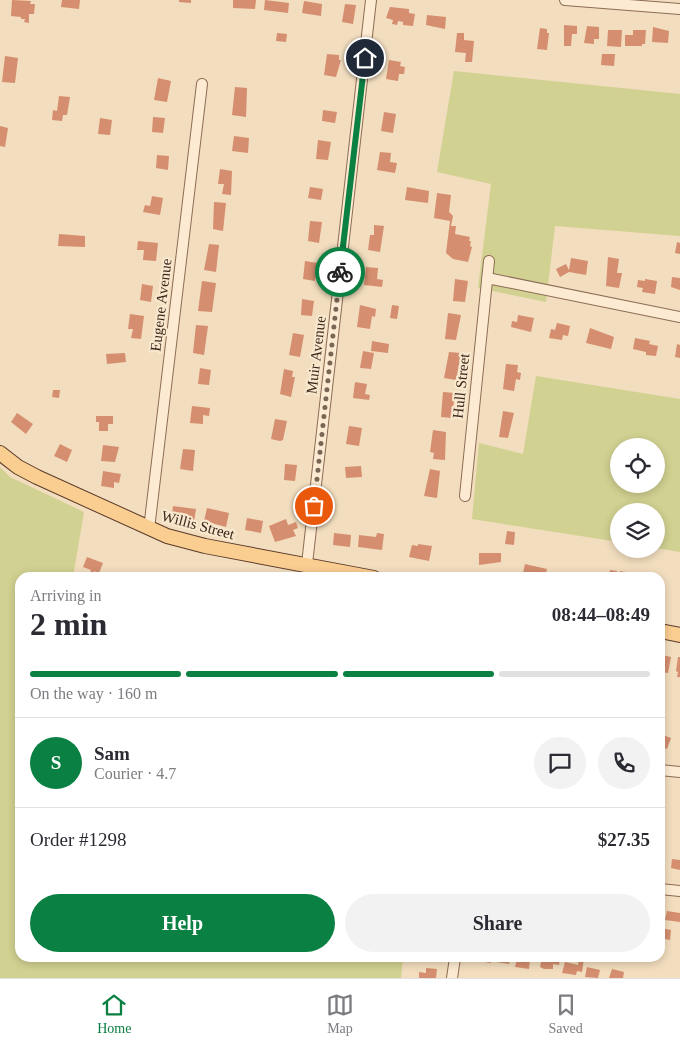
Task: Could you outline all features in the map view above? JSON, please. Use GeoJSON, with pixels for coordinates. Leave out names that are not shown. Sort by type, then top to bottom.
{"type":"FeatureCollection","features":[{"type":"Feature","properties":{"kind":"main road","name":"Willis Street"},"geometry":{"type":"LineString","coordinates":[[0,453],[18,467],[37,477],[167,536],[205,546],[345,572]]}},
{"type":"Feature","properties":{"kind":"main road"},"geometry":{"type":"LineString","coordinates":[[665,632],[680,634]]}},
{"type":"Feature","properties":{"kind":"street","name":"Muir Avenue"},"geometry":{"type":"LineString","coordinates":[[307,564],[372,0]]}},
{"type":"Feature","properties":{"kind":"street"},"geometry":{"type":"LineString","coordinates":[[565,0],[644,4],[680,9]]}},
{"type":"Feature","properties":{"kind":"street","name":"Eugene Avenue"},"geometry":{"type":"LineString","coordinates":[[149,529],[202,84]]}},
{"type":"Feature","properties":{"kind":"street","name":"Hull Street"},"geometry":{"type":"LineString","coordinates":[[465,496],[489,261]]}},
{"type":"Feature","properties":{"kind":"street"},"geometry":{"type":"LineString","coordinates":[[487,278],[680,317]]}},
{"type":"Feature","properties":{"kind":"street"},"geometry":{"type":"LineString","coordinates":[[665,770],[680,772]]}},
{"type":"Feature","properties":{"kind":"street"},"geometry":{"type":"LineString","coordinates":[[665,890],[680,892]]}},
{"type":"Feature","properties":{"kind":"street"},"geometry":{"type":"LineString","coordinates":[[452,978],[454,962]]}},
{"type":"Feature","properties":{"kind":"green space"},"geometry":{"type":"Polygon","coordinates":[[[454,71],[680,94],[680,236],[555,226],[546,302],[478,288],[491,184],[437,172],[454,71]]]}},
{"type":"Feature","properties":{"kind":"green space"},"geometry":{"type":"Polygon","coordinates":[[[536,376],[680,399],[680,552],[665,550],[665,503],[610,503],[610,541],[472,519],[479,443],[523,454],[536,376]]]}},
{"type":"Feature","properties":{"kind":"green space"},"geometry":{"type":"Polygon","coordinates":[[[0,467],[10,477],[84,512],[74,572],[15,572],[15,962],[403,962],[401,978],[0,978],[0,467]]]}},
{"type":"Feature","properties":{"kind":"building"},"geometry":{"type":"Polygon","coordinates":[[[12,0],[31,1],[30,4],[35,4],[34,14],[29,14],[29,23],[24,22],[25,19],[21,19],[21,17],[11,16],[12,0]]]}},
{"type":"Feature","properties":{"kind":"building"},"geometry":{"type":"Polygon","coordinates":[[[62,0],[80,0],[79,9],[61,7],[62,0]]]}},
{"type":"Feature","properties":{"kind":"building"},"geometry":{"type":"Polygon","coordinates":[[[179,0],[191,0],[191,3],[179,2],[179,0]]]}},
{"type":"Feature","properties":{"kind":"building"},"geometry":{"type":"Polygon","coordinates":[[[233,0],[256,0],[255,9],[233,8],[233,0]]]}},
{"type":"Feature","properties":{"kind":"building"},"geometry":{"type":"Polygon","coordinates":[[[265,0],[289,3],[288,13],[264,10],[265,0]]]}},
{"type":"Feature","properties":{"kind":"building"},"geometry":{"type":"Polygon","coordinates":[[[304,1],[322,4],[321,16],[302,13],[304,1]]]}},
{"type":"Feature","properties":{"kind":"building"},"geometry":{"type":"Polygon","coordinates":[[[345,4],[356,5],[353,24],[342,22],[345,4]]]}},
{"type":"Feature","properties":{"kind":"building"},"geometry":{"type":"Polygon","coordinates":[[[390,7],[409,9],[409,13],[415,14],[413,26],[403,25],[403,22],[398,21],[397,25],[392,24],[393,20],[386,18],[390,7]]]}},
{"type":"Feature","properties":{"kind":"building"},"geometry":{"type":"Polygon","coordinates":[[[427,15],[446,17],[445,29],[426,25],[427,15]]]}},
{"type":"Feature","properties":{"kind":"building"},"geometry":{"type":"Polygon","coordinates":[[[564,25],[577,26],[577,34],[572,34],[571,46],[564,46],[564,25]]]}},
{"type":"Feature","properties":{"kind":"building"},"geometry":{"type":"Polygon","coordinates":[[[587,26],[599,27],[599,39],[594,39],[594,44],[584,43],[587,26]]]}},
{"type":"Feature","properties":{"kind":"building"},"geometry":{"type":"Polygon","coordinates":[[[653,27],[669,31],[668,43],[652,42],[653,27]]]}},
{"type":"Feature","properties":{"kind":"building"},"geometry":{"type":"Polygon","coordinates":[[[540,28],[547,29],[547,33],[549,33],[547,50],[537,49],[540,28]]]}},
{"type":"Feature","properties":{"kind":"building"},"geometry":{"type":"Polygon","coordinates":[[[608,30],[622,30],[621,47],[607,46],[608,30]]]}},
{"type":"Feature","properties":{"kind":"building"},"geometry":{"type":"Polygon","coordinates":[[[633,30],[646,30],[645,44],[642,44],[642,46],[625,46],[625,35],[633,35],[633,30]]]}},
{"type":"Feature","properties":{"kind":"building"},"geometry":{"type":"Polygon","coordinates":[[[277,33],[287,34],[286,42],[276,41],[277,33]]]}},
{"type":"Feature","properties":{"kind":"building"},"geometry":{"type":"Polygon","coordinates":[[[457,33],[464,33],[464,40],[474,41],[472,62],[465,62],[466,53],[455,52],[457,33]]]}},
{"type":"Feature","properties":{"kind":"building"},"geometry":{"type":"Polygon","coordinates":[[[327,54],[339,55],[339,60],[341,60],[336,77],[324,75],[327,54]]]}},
{"type":"Feature","properties":{"kind":"building"},"geometry":{"type":"Polygon","coordinates":[[[602,54],[615,54],[614,66],[601,65],[602,54]]]}},
{"type":"Feature","properties":{"kind":"building"},"geometry":{"type":"Polygon","coordinates":[[[5,56],[18,58],[15,83],[2,82],[5,56]]]}},
{"type":"Feature","properties":{"kind":"building"},"geometry":{"type":"Polygon","coordinates":[[[389,60],[401,62],[400,66],[405,67],[404,74],[399,74],[398,81],[386,79],[389,60]]]}},
{"type":"Feature","properties":{"kind":"building"},"geometry":{"type":"Polygon","coordinates":[[[158,78],[171,81],[167,102],[154,100],[158,78]]]}},
{"type":"Feature","properties":{"kind":"building"},"geometry":{"type":"Polygon","coordinates":[[[235,87],[247,88],[246,117],[232,115],[235,87]]]}},
{"type":"Feature","properties":{"kind":"building"},"geometry":{"type":"Polygon","coordinates":[[[59,96],[70,97],[67,115],[63,115],[62,121],[52,120],[53,110],[57,111],[59,96]]]}},
{"type":"Feature","properties":{"kind":"building"},"geometry":{"type":"Polygon","coordinates":[[[323,110],[337,112],[335,123],[322,121],[323,110]]]}},
{"type":"Feature","properties":{"kind":"building"},"geometry":{"type":"Polygon","coordinates":[[[384,112],[396,114],[393,133],[381,131],[384,112]]]}},
{"type":"Feature","properties":{"kind":"building"},"geometry":{"type":"Polygon","coordinates":[[[153,117],[165,118],[163,133],[152,132],[153,117]]]}},
{"type":"Feature","properties":{"kind":"building"},"geometry":{"type":"Polygon","coordinates":[[[100,118],[112,120],[110,135],[98,134],[100,118]]]}},
{"type":"Feature","properties":{"kind":"building"},"geometry":{"type":"Polygon","coordinates":[[[0,126],[8,128],[5,147],[0,146],[0,126]]]}},
{"type":"Feature","properties":{"kind":"building"},"geometry":{"type":"Polygon","coordinates":[[[234,136],[249,138],[248,153],[232,151],[234,136]]]}},
{"type":"Feature","properties":{"kind":"building"},"geometry":{"type":"Polygon","coordinates":[[[318,140],[331,142],[328,160],[316,159],[318,140]]]}},
{"type":"Feature","properties":{"kind":"building"},"geometry":{"type":"Polygon","coordinates":[[[380,152],[391,153],[390,162],[397,163],[395,173],[377,170],[380,152]]]}},
{"type":"Feature","properties":{"kind":"building"},"geometry":{"type":"Polygon","coordinates":[[[157,155],[169,156],[168,170],[156,168],[157,155]]]}},
{"type":"Feature","properties":{"kind":"building"},"geometry":{"type":"Polygon","coordinates":[[[220,169],[232,171],[231,195],[222,194],[224,184],[218,184],[220,169]]]}},
{"type":"Feature","properties":{"kind":"building"},"geometry":{"type":"Polygon","coordinates":[[[310,187],[323,189],[321,200],[308,198],[310,187]]]}},
{"type":"Feature","properties":{"kind":"building"},"geometry":{"type":"Polygon","coordinates":[[[407,187],[429,191],[428,203],[405,200],[407,187]]]}},
{"type":"Feature","properties":{"kind":"building"},"geometry":{"type":"Polygon","coordinates":[[[437,193],[451,195],[449,212],[453,216],[451,226],[456,226],[455,234],[470,237],[470,246],[472,247],[468,262],[453,259],[446,253],[450,221],[434,218],[437,193]]]}},
{"type":"Feature","properties":{"kind":"building"},"geometry":{"type":"Polygon","coordinates":[[[152,196],[163,198],[160,215],[143,212],[145,205],[150,206],[152,196]]]}},
{"type":"Feature","properties":{"kind":"building"},"geometry":{"type":"Polygon","coordinates":[[[214,202],[226,203],[223,231],[213,229],[214,202]]]}},
{"type":"Feature","properties":{"kind":"building"},"geometry":{"type":"Polygon","coordinates":[[[310,221],[322,222],[319,243],[308,241],[310,221]]]}},
{"type":"Feature","properties":{"kind":"building"},"geometry":{"type":"Polygon","coordinates":[[[374,225],[384,226],[380,252],[368,250],[370,235],[374,235],[374,225]]]}},
{"type":"Feature","properties":{"kind":"building"},"geometry":{"type":"Polygon","coordinates":[[[59,234],[85,236],[85,247],[58,246],[59,234]]]}},
{"type":"Feature","properties":{"kind":"building"},"geometry":{"type":"Polygon","coordinates":[[[138,241],[158,243],[156,261],[143,260],[144,250],[137,250],[138,241]]]}},
{"type":"Feature","properties":{"kind":"building"},"geometry":{"type":"Polygon","coordinates":[[[677,242],[680,243],[680,254],[675,253],[677,242]]]}},
{"type":"Feature","properties":{"kind":"building"},"geometry":{"type":"Polygon","coordinates":[[[209,244],[219,245],[216,272],[204,270],[209,244]]]}},
{"type":"Feature","properties":{"kind":"building"},"geometry":{"type":"Polygon","coordinates":[[[608,257],[619,259],[617,273],[622,273],[619,288],[606,286],[608,257]]]}},
{"type":"Feature","properties":{"kind":"building"},"geometry":{"type":"Polygon","coordinates":[[[571,258],[588,261],[586,275],[569,272],[560,277],[556,269],[566,264],[569,270],[571,258]]]}},
{"type":"Feature","properties":{"kind":"building"},"geometry":{"type":"Polygon","coordinates":[[[305,261],[317,263],[315,281],[303,279],[305,261]]]}},
{"type":"Feature","properties":{"kind":"building"},"geometry":{"type":"Polygon","coordinates":[[[366,267],[378,268],[377,279],[383,280],[382,287],[364,285],[366,267]]]}},
{"type":"Feature","properties":{"kind":"building"},"geometry":{"type":"Polygon","coordinates":[[[672,277],[680,278],[680,290],[671,287],[672,277]]]}},
{"type":"Feature","properties":{"kind":"building"},"geometry":{"type":"Polygon","coordinates":[[[455,279],[468,281],[465,302],[453,301],[455,279]]]}},
{"type":"Feature","properties":{"kind":"building"},"geometry":{"type":"Polygon","coordinates":[[[645,279],[657,281],[655,294],[642,292],[643,288],[637,287],[638,280],[645,281],[645,279]]]}},
{"type":"Feature","properties":{"kind":"building"},"geometry":{"type":"Polygon","coordinates":[[[202,281],[216,283],[212,312],[198,311],[202,281]]]}},
{"type":"Feature","properties":{"kind":"building"},"geometry":{"type":"Polygon","coordinates":[[[142,284],[153,286],[151,302],[140,300],[142,284]]]}},
{"type":"Feature","properties":{"kind":"building"},"geometry":{"type":"Polygon","coordinates":[[[302,299],[314,301],[312,316],[301,315],[302,299]]]}},
{"type":"Feature","properties":{"kind":"building"},"geometry":{"type":"Polygon","coordinates":[[[360,305],[376,309],[375,317],[372,316],[370,329],[357,327],[360,305]]]}},
{"type":"Feature","properties":{"kind":"building"},"geometry":{"type":"Polygon","coordinates":[[[392,305],[399,306],[397,319],[390,318],[392,305]]]}},
{"type":"Feature","properties":{"kind":"building"},"geometry":{"type":"Polygon","coordinates":[[[448,313],[461,315],[456,340],[445,339],[448,313]]]}},
{"type":"Feature","properties":{"kind":"building"},"geometry":{"type":"Polygon","coordinates":[[[130,314],[144,316],[141,339],[131,338],[133,329],[128,329],[130,314]]]}},
{"type":"Feature","properties":{"kind":"building"},"geometry":{"type":"Polygon","coordinates":[[[518,315],[534,318],[531,332],[511,327],[512,321],[517,322],[518,315]]]}},
{"type":"Feature","properties":{"kind":"building"},"geometry":{"type":"Polygon","coordinates":[[[557,323],[570,326],[568,336],[563,335],[562,340],[549,338],[551,329],[555,330],[557,323]]]}},
{"type":"Feature","properties":{"kind":"building"},"geometry":{"type":"Polygon","coordinates":[[[196,325],[208,326],[204,355],[193,353],[196,325]]]}},
{"type":"Feature","properties":{"kind":"building"},"geometry":{"type":"Polygon","coordinates":[[[590,328],[614,337],[611,349],[586,343],[590,328]]]}},
{"type":"Feature","properties":{"kind":"building"},"geometry":{"type":"Polygon","coordinates":[[[293,333],[304,335],[300,357],[289,355],[293,333]]]}},
{"type":"Feature","properties":{"kind":"building"},"geometry":{"type":"Polygon","coordinates":[[[635,338],[650,341],[649,344],[658,346],[656,356],[646,355],[646,352],[633,349],[635,338]]]}},
{"type":"Feature","properties":{"kind":"building"},"geometry":{"type":"Polygon","coordinates":[[[372,341],[389,344],[388,353],[371,351],[372,341]]]}},
{"type":"Feature","properties":{"kind":"building"},"geometry":{"type":"Polygon","coordinates":[[[677,344],[680,345],[680,358],[675,357],[677,344]]]}},
{"type":"Feature","properties":{"kind":"building"},"geometry":{"type":"Polygon","coordinates":[[[363,351],[374,353],[371,369],[360,368],[363,351]]]}},
{"type":"Feature","properties":{"kind":"building"},"geometry":{"type":"Polygon","coordinates":[[[449,352],[461,353],[456,380],[444,378],[449,352]]]}},
{"type":"Feature","properties":{"kind":"building"},"geometry":{"type":"Polygon","coordinates":[[[125,353],[126,362],[107,364],[106,354],[125,353]]]}},
{"type":"Feature","properties":{"kind":"building"},"geometry":{"type":"Polygon","coordinates":[[[506,364],[518,365],[517,372],[521,373],[520,380],[516,379],[514,391],[503,389],[506,364]]]}},
{"type":"Feature","properties":{"kind":"building"},"geometry":{"type":"Polygon","coordinates":[[[200,368],[211,370],[209,385],[198,384],[200,368]]]}},
{"type":"Feature","properties":{"kind":"building"},"geometry":{"type":"Polygon","coordinates":[[[284,369],[293,371],[292,377],[295,377],[291,397],[280,394],[284,369]]]}},
{"type":"Feature","properties":{"kind":"building"},"geometry":{"type":"Polygon","coordinates":[[[355,382],[367,384],[365,394],[370,395],[369,400],[353,398],[355,382]]]}},
{"type":"Feature","properties":{"kind":"building"},"geometry":{"type":"Polygon","coordinates":[[[53,390],[60,390],[59,398],[52,397],[53,390]]]}},
{"type":"Feature","properties":{"kind":"building"},"geometry":{"type":"Polygon","coordinates":[[[443,392],[455,393],[452,418],[441,417],[443,392]]]}},
{"type":"Feature","properties":{"kind":"building"},"geometry":{"type":"Polygon","coordinates":[[[192,406],[210,408],[209,416],[203,415],[203,424],[190,423],[192,406]]]}},
{"type":"Feature","properties":{"kind":"building"},"geometry":{"type":"Polygon","coordinates":[[[503,411],[514,413],[508,438],[499,437],[503,411]]]}},
{"type":"Feature","properties":{"kind":"building"},"geometry":{"type":"Polygon","coordinates":[[[17,413],[33,424],[26,434],[11,422],[17,413]]]}},
{"type":"Feature","properties":{"kind":"building"},"geometry":{"type":"Polygon","coordinates":[[[96,416],[113,416],[113,424],[108,424],[108,431],[99,431],[99,422],[96,422],[96,416]]]}},
{"type":"Feature","properties":{"kind":"building"},"geometry":{"type":"Polygon","coordinates":[[[275,419],[287,421],[283,440],[280,441],[271,439],[275,419]]]}},
{"type":"Feature","properties":{"kind":"building"},"geometry":{"type":"Polygon","coordinates":[[[349,426],[362,428],[359,446],[346,444],[349,426]]]}},
{"type":"Feature","properties":{"kind":"building"},"geometry":{"type":"Polygon","coordinates":[[[433,430],[446,432],[445,460],[433,459],[434,453],[430,452],[433,430]]]}},
{"type":"Feature","properties":{"kind":"building"},"geometry":{"type":"Polygon","coordinates":[[[60,444],[72,450],[67,462],[54,456],[60,444]]]}},
{"type":"Feature","properties":{"kind":"building"},"geometry":{"type":"Polygon","coordinates":[[[103,445],[119,447],[115,462],[101,461],[103,445]]]}},
{"type":"Feature","properties":{"kind":"building"},"geometry":{"type":"Polygon","coordinates":[[[183,449],[195,450],[193,471],[180,469],[183,449]]]}},
{"type":"Feature","properties":{"kind":"building"},"geometry":{"type":"Polygon","coordinates":[[[285,464],[297,465],[295,481],[284,480],[285,464]]]}},
{"type":"Feature","properties":{"kind":"building"},"geometry":{"type":"Polygon","coordinates":[[[361,466],[362,477],[346,478],[345,467],[361,466]]]}},
{"type":"Feature","properties":{"kind":"building"},"geometry":{"type":"Polygon","coordinates":[[[430,469],[440,471],[437,498],[424,496],[430,469]]]}},
{"type":"Feature","properties":{"kind":"building"},"geometry":{"type":"Polygon","coordinates":[[[103,471],[121,474],[119,483],[114,482],[114,488],[101,486],[103,471]]]}},
{"type":"Feature","properties":{"kind":"building"},"geometry":{"type":"Polygon","coordinates":[[[173,506],[196,509],[194,522],[183,520],[183,524],[171,523],[173,506]]]}},
{"type":"Feature","properties":{"kind":"building"},"geometry":{"type":"Polygon","coordinates":[[[207,508],[229,513],[226,527],[204,521],[207,508]]]}},
{"type":"Feature","properties":{"kind":"building"},"geometry":{"type":"Polygon","coordinates":[[[247,518],[263,521],[261,533],[245,530],[247,518]]]}},
{"type":"Feature","properties":{"kind":"building"},"geometry":{"type":"Polygon","coordinates":[[[286,519],[288,525],[296,522],[298,528],[293,530],[296,536],[275,542],[269,526],[286,519]]]}},
{"type":"Feature","properties":{"kind":"building"},"geometry":{"type":"Polygon","coordinates":[[[507,531],[515,532],[514,545],[505,544],[507,531]]]}},
{"type":"Feature","properties":{"kind":"building"},"geometry":{"type":"Polygon","coordinates":[[[334,533],[351,535],[350,547],[333,545],[334,533]]]}},
{"type":"Feature","properties":{"kind":"building"},"geometry":{"type":"Polygon","coordinates":[[[377,533],[384,534],[382,550],[358,547],[359,535],[376,537],[377,533]]]}},
{"type":"Feature","properties":{"kind":"building"},"geometry":{"type":"Polygon","coordinates":[[[418,544],[432,546],[429,561],[409,557],[412,545],[418,546],[418,544]]]}},
{"type":"Feature","properties":{"kind":"building"},"geometry":{"type":"Polygon","coordinates":[[[479,553],[501,553],[501,562],[479,565],[479,553]]]}},
{"type":"Feature","properties":{"kind":"building"},"geometry":{"type":"Polygon","coordinates":[[[87,557],[103,563],[99,572],[90,572],[91,570],[83,567],[87,557]]]}},
{"type":"Feature","properties":{"kind":"building"},"geometry":{"type":"Polygon","coordinates":[[[525,564],[547,569],[546,572],[523,572],[525,564]]]}},
{"type":"Feature","properties":{"kind":"building"},"geometry":{"type":"Polygon","coordinates":[[[665,656],[671,657],[668,673],[665,673],[665,656]]]}},
{"type":"Feature","properties":{"kind":"building"},"geometry":{"type":"Polygon","coordinates":[[[678,657],[680,657],[680,677],[677,677],[678,672],[676,671],[678,657]]]}},
{"type":"Feature","properties":{"kind":"building"},"geometry":{"type":"Polygon","coordinates":[[[665,736],[671,738],[667,749],[665,748],[665,736]]]}},
{"type":"Feature","properties":{"kind":"building"},"geometry":{"type":"Polygon","coordinates":[[[672,859],[680,860],[680,870],[671,868],[672,859]]]}},
{"type":"Feature","properties":{"kind":"building"},"geometry":{"type":"Polygon","coordinates":[[[667,911],[680,913],[680,922],[665,920],[667,911]]]}},
{"type":"Feature","properties":{"kind":"building"},"geometry":{"type":"Polygon","coordinates":[[[665,929],[671,930],[670,940],[665,939],[665,929]]]}},
{"type":"Feature","properties":{"kind":"building"},"geometry":{"type":"Polygon","coordinates":[[[516,962],[530,962],[529,969],[515,967],[516,962]]]}},
{"type":"Feature","properties":{"kind":"building"},"geometry":{"type":"Polygon","coordinates":[[[541,962],[559,962],[559,965],[553,964],[553,969],[540,967],[541,962]]]}},
{"type":"Feature","properties":{"kind":"building"},"geometry":{"type":"Polygon","coordinates":[[[565,962],[578,965],[578,962],[584,962],[582,972],[577,971],[576,975],[562,973],[565,962]]]}},
{"type":"Feature","properties":{"kind":"building"},"geometry":{"type":"Polygon","coordinates":[[[587,967],[600,970],[598,978],[585,977],[587,967]]]}},
{"type":"Feature","properties":{"kind":"building"},"geometry":{"type":"Polygon","coordinates":[[[426,968],[437,969],[436,978],[419,978],[419,972],[426,973],[426,968]]]}},
{"type":"Feature","properties":{"kind":"building"},"geometry":{"type":"Polygon","coordinates":[[[612,969],[624,972],[623,978],[609,978],[612,969]]]}},
{"type":"Feature","properties":{"kind":"way so far"},"geometry":{"type":"LineString","coordinates":[[314,506],[340,272]]}},
{"type":"Feature","properties":{"kind":"route"},"geometry":{"type":"LineString","coordinates":[[340,272],[365,58]]}}]}
